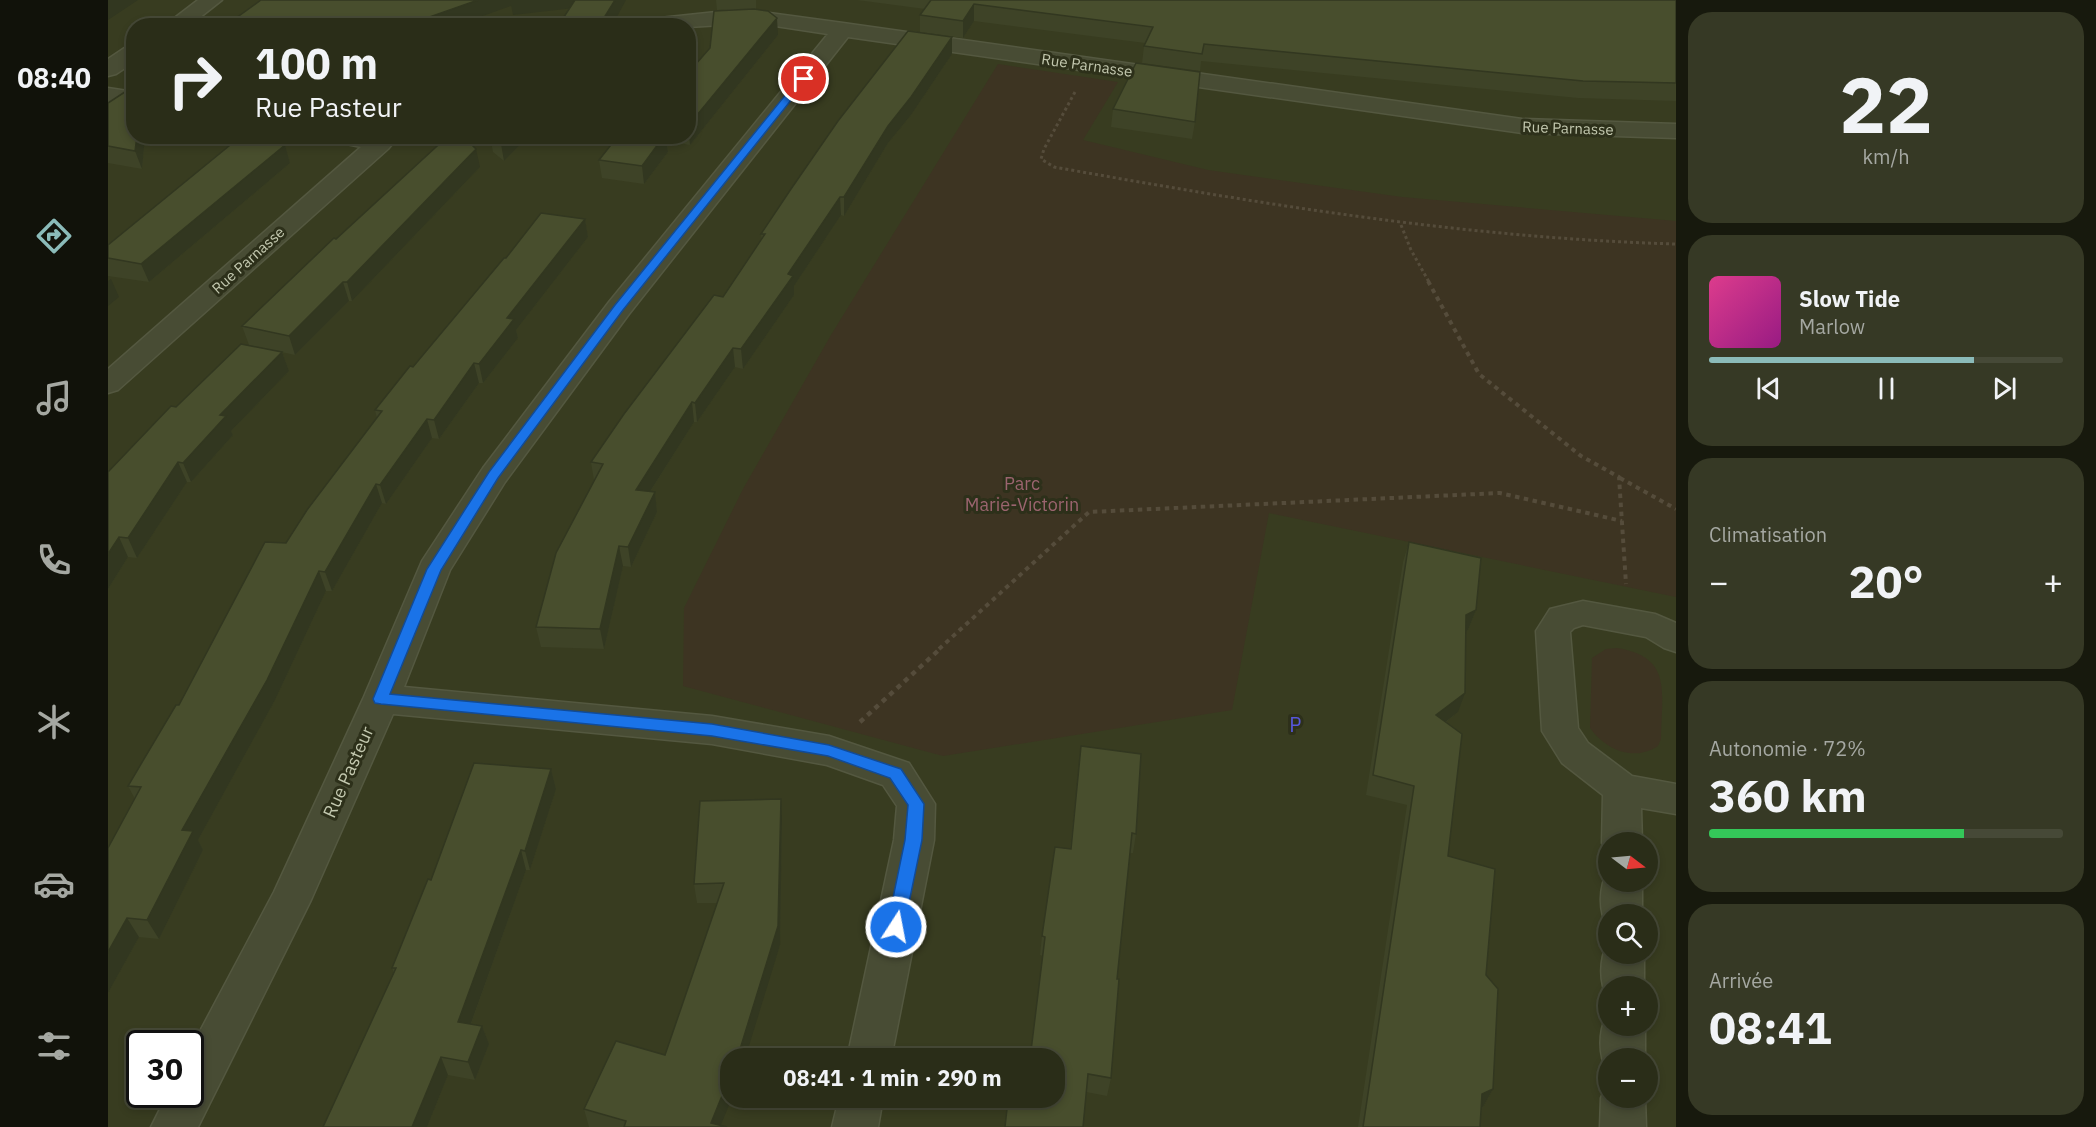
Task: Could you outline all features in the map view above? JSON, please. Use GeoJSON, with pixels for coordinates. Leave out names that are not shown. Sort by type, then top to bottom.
{"type":"FeatureCollection","features":[{"type":"Feature","properties":{"kind":"street"},"geometry":{"type":"LineString","coordinates":[[186,18],[212,0]]}},
{"type":"Feature","properties":{"kind":"street","name":"Rue Parnasse"},"geometry":{"type":"LineString","coordinates":[[696,20],[755,16],[1522,126],[1676,131]]}},
{"type":"Feature","properties":{"kind":"street","name":"Rue Pasteur"},"geometry":{"type":"LineString","coordinates":[[174,1127],[291,900],[381,699],[434,569],[494,475],[619,308],[843,29]]}},
{"type":"Feature","properties":{"kind":"street"},"geometry":{"type":"LineString","coordinates":[[108,69],[126,57]]}},
{"type":"Feature","properties":{"kind":"street"},"geometry":{"type":"LineString","coordinates":[[108,95],[126,98]]}},
{"type":"Feature","properties":{"kind":"street","name":"Rue Parnasse"},"geometry":{"type":"LineString","coordinates":[[108,384],[379,144]]}},
{"type":"Feature","properties":{"kind":"street"},"geometry":{"type":"LineString","coordinates":[[1676,639],[1655,626],[1583,613],[1562,618],[1553,631],[1560,731],[1575,753],[1622,789],[1676,799]]}},
{"type":"Feature","properties":{"kind":"street"},"geometry":{"type":"LineString","coordinates":[[381,699],[712,730],[829,751],[896,774],[916,804],[914,840],[871,1048]]}},
{"type":"Feature","properties":{"kind":"street"},"geometry":{"type":"LineString","coordinates":[[1622,789],[1622,832]]}},
{"type":"Feature","properties":{"kind":"street"},"geometry":{"type":"LineString","coordinates":[[855,1127],[859,1108]]}},
{"type":"Feature","properties":{"kind":"street"},"geometry":{"type":"LineString","coordinates":[[1623,1108],[1623,1127]]}},
{"type":"Feature","properties":{"kind":"path"},"geometry":{"type":"LineString","coordinates":[[1090,65],[1044,149],[1041,159],[1053,167],[1248,202],[1401,225],[1525,236],[1676,244]]}},
{"type":"Feature","properties":{"kind":"path"},"geometry":{"type":"LineString","coordinates":[[1248,202],[1253,207]]}},
{"type":"Feature","properties":{"kind":"path"},"geometry":{"type":"LineString","coordinates":[[1401,225],[1411,250],[1479,374],[1581,456],[1676,508]]}},
{"type":"Feature","properties":{"kind":"path"},"geometry":{"type":"LineString","coordinates":[[1619,477],[1628,621]]}},
{"type":"Feature","properties":{"kind":"path"},"geometry":{"type":"LineString","coordinates":[[829,751],[1089,512],[1500,493],[1622,520]]}},
{"type":"Feature","properties":{"kind":"green space","name":"Parc Marie-Victorin"},"geometry":{"type":"Polygon","coordinates":[[[998,64],[1118,82],[1083,140],[1208,170],[1402,197],[1676,221],[1676,597],[1269,513],[1232,710],[943,756],[683,686],[684,608],[743,489],[831,335],[998,64]]]}},
{"type":"Feature","properties":{"kind":"green space"},"geometry":{"type":"Polygon","coordinates":[[[1617,648],[1635,653],[1648,660],[1656,669],[1660,680],[1661,739],[1658,746],[1649,751],[1630,753],[1612,748],[1590,728],[1592,658],[1606,649],[1617,648]]]}},
{"type":"Feature","properties":{"kind":"building"},"geometry":{"type":"Polygon","coordinates":[[[261,0],[478,0],[427,18],[236,18],[261,0]]]}},
{"type":"Feature","properties":{"kind":"building"},"geometry":{"type":"Polygon","coordinates":[[[575,0],[615,0],[604,18],[563,18],[575,0]]]}},
{"type":"Feature","properties":{"kind":"building"},"geometry":{"type":"Polygon","coordinates":[[[931,0],[1676,0],[1676,83],[1583,81],[1204,44],[1202,54],[1144,46],[1153,27],[974,4],[963,21],[920,15],[931,0]]]}},
{"type":"Feature","properties":{"kind":"building"},"geometry":{"type":"Polygon","coordinates":[[[754,9],[768,11],[777,18],[696,116],[696,64],[710,48],[714,11],[754,9]]]}},
{"type":"Feature","properties":{"kind":"building"},"geometry":{"type":"Polygon","coordinates":[[[908,31],[952,37],[888,126],[844,197],[840,197],[788,274],[793,276],[741,349],[733,348],[695,403],[692,402],[636,490],[655,492],[628,547],[619,546],[600,629],[536,627],[556,553],[603,464],[591,462],[624,414],[714,295],[723,297],[765,234],[761,234],[838,121],[908,31]]]}},
{"type":"Feature","properties":{"kind":"building"},"geometry":{"type":"Polygon","coordinates":[[[1136,63],[1200,72],[1195,122],[1113,109],[1136,63]]]}},
{"type":"Feature","properties":{"kind":"building"},"geometry":{"type":"Polygon","coordinates":[[[126,91],[126,144],[136,144],[135,151],[108,146],[108,103],[126,91]]]}},
{"type":"Feature","properties":{"kind":"building"},"geometry":{"type":"Polygon","coordinates":[[[231,144],[285,145],[141,264],[108,258],[108,245],[231,144]]]}},
{"type":"Feature","properties":{"kind":"building"},"geometry":{"type":"Polygon","coordinates":[[[439,144],[471,144],[476,149],[347,282],[343,282],[289,336],[242,326],[334,238],[336,239],[439,144]]]}},
{"type":"Feature","properties":{"kind":"building"},"geometry":{"type":"Polygon","coordinates":[[[612,144],[658,144],[642,166],[599,160],[612,144]]]}},
{"type":"Feature","properties":{"kind":"building"},"geometry":{"type":"Polygon","coordinates":[[[541,213],[585,219],[507,318],[514,319],[479,364],[474,363],[434,420],[427,419],[380,485],[376,484],[325,572],[319,571],[267,680],[182,830],[193,831],[147,920],[127,918],[108,952],[108,848],[141,787],[128,786],[176,705],[179,705],[265,542],[286,543],[307,510],[382,411],[375,410],[410,366],[413,367],[506,258],[541,213]]]}},
{"type":"Feature","properties":{"kind":"building"},"geometry":{"type":"Polygon","coordinates":[[[241,344],[282,352],[220,415],[226,416],[183,463],[178,462],[128,538],[119,537],[108,554],[108,472],[171,406],[176,407],[241,344]]]}},
{"type":"Feature","properties":{"kind":"building"},"geometry":{"type":"Polygon","coordinates":[[[1409,542],[1481,558],[1476,610],[1466,615],[1465,693],[1436,715],[1462,734],[1448,856],[1495,869],[1486,975],[1498,989],[1493,1089],[1482,1094],[1480,1127],[1363,1127],[1414,786],[1373,775],[1409,542]]]}},
{"type":"Feature","properties":{"kind":"building"},"geometry":{"type":"Polygon","coordinates":[[[1081,746],[1141,754],[1136,834],[1132,833],[1117,979],[1119,979],[1111,1078],[1088,1074],[1083,1127],[1005,1127],[1007,1108],[1065,1108],[1065,1048],[1031,1048],[1045,937],[1042,936],[1055,847],[1071,849],[1081,746]]]}},
{"type":"Feature","properties":{"kind":"building"},"geometry":{"type":"Polygon","coordinates":[[[474,763],[551,769],[525,851],[521,850],[458,1022],[482,1026],[468,1062],[441,1057],[412,1127],[323,1127],[396,968],[392,968],[428,879],[431,880],[474,763]]]}},
{"type":"Feature","properties":{"kind":"building"},"geometry":{"type":"Polygon","coordinates":[[[781,799],[778,926],[740,1048],[720,1048],[720,1101],[711,1123],[727,1127],[624,1127],[626,1121],[584,1109],[616,1041],[665,1055],[724,883],[694,884],[700,801],[781,799]]]}},
{"type":"Feature","properties":{"kind":"district","name":"P"},"geometry":{"type":"Point","coordinates":[1296,724]}},
{"type":"Feature","properties":{"kind":"route"},"geometry":{"type":"LineString","coordinates":[[804,79],[619,308],[494,475],[434,569],[381,699],[712,730],[829,751],[896,774],[916,804],[914,840],[896,927]]}}]}
